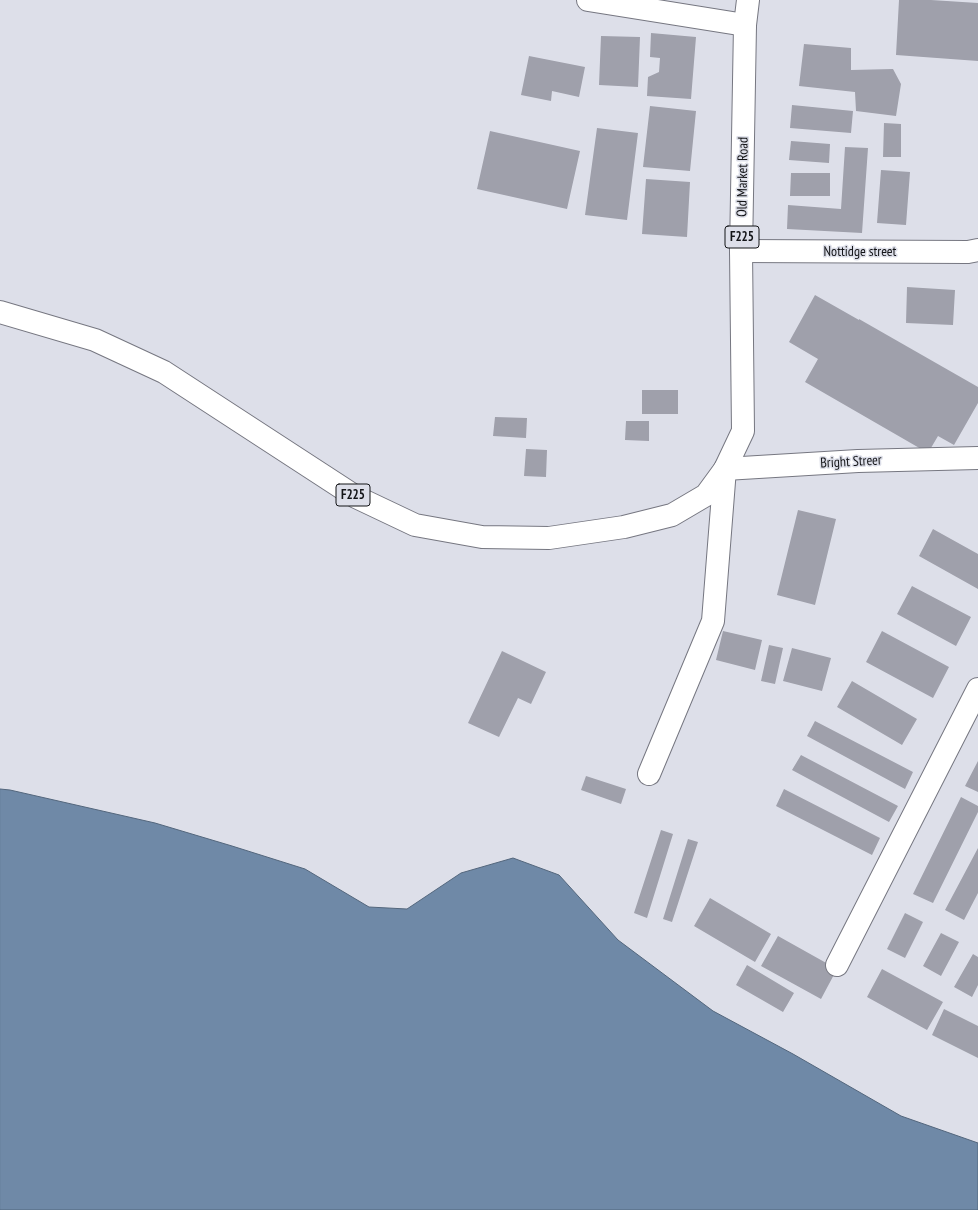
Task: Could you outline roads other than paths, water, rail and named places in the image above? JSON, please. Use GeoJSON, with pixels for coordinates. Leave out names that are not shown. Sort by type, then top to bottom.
{"type":"FeatureCollection","features":[{"type":"Feature","properties":{"kind":"main road"},"geometry":{"type":"LineString","coordinates":[[588,0],[745,25]]}},
{"type":"Feature","properties":{"kind":"main road","name":"Old Market Road"},"geometry":{"type":"LineString","coordinates":[[725,469],[743,432],[741,251],[745,25],[748,0]]}},
{"type":"Feature","properties":{"kind":"main road","name":"Nottidge street"},"geometry":{"type":"LineString","coordinates":[[741,251],[968,252],[978,250]]}},
{"type":"Feature","properties":{"kind":"main road","name":"F225"},"geometry":{"type":"LineString","coordinates":[[0,312],[95,340],[164,372],[356,497],[415,525],[482,537],[519,538],[549,538],[624,527],[672,516],[706,495],[725,469]]}},
{"type":"Feature","properties":{"kind":"main road","name":"Bright Streer"},"geometry":{"type":"LineString","coordinates":[[725,469],[858,461],[978,458]]}},
{"type":"Feature","properties":{"kind":"main road"},"geometry":{"type":"LineString","coordinates":[[649,774],[713,621],[725,469]]}},
{"type":"Feature","properties":{"kind":"main road"},"geometry":{"type":"LineString","coordinates":[[837,966],[978,688]]}},
{"type":"Feature","properties":{"kind":"water"},"geometry":{"type":"Polygon","coordinates":[[[0,789],[155,823],[305,869],[369,907],[407,909],[461,873],[513,858],[559,875],[618,940],[713,1011],[793,1054],[901,1116],[978,1143],[978,1210],[0,1210],[0,789]]]}}]}
